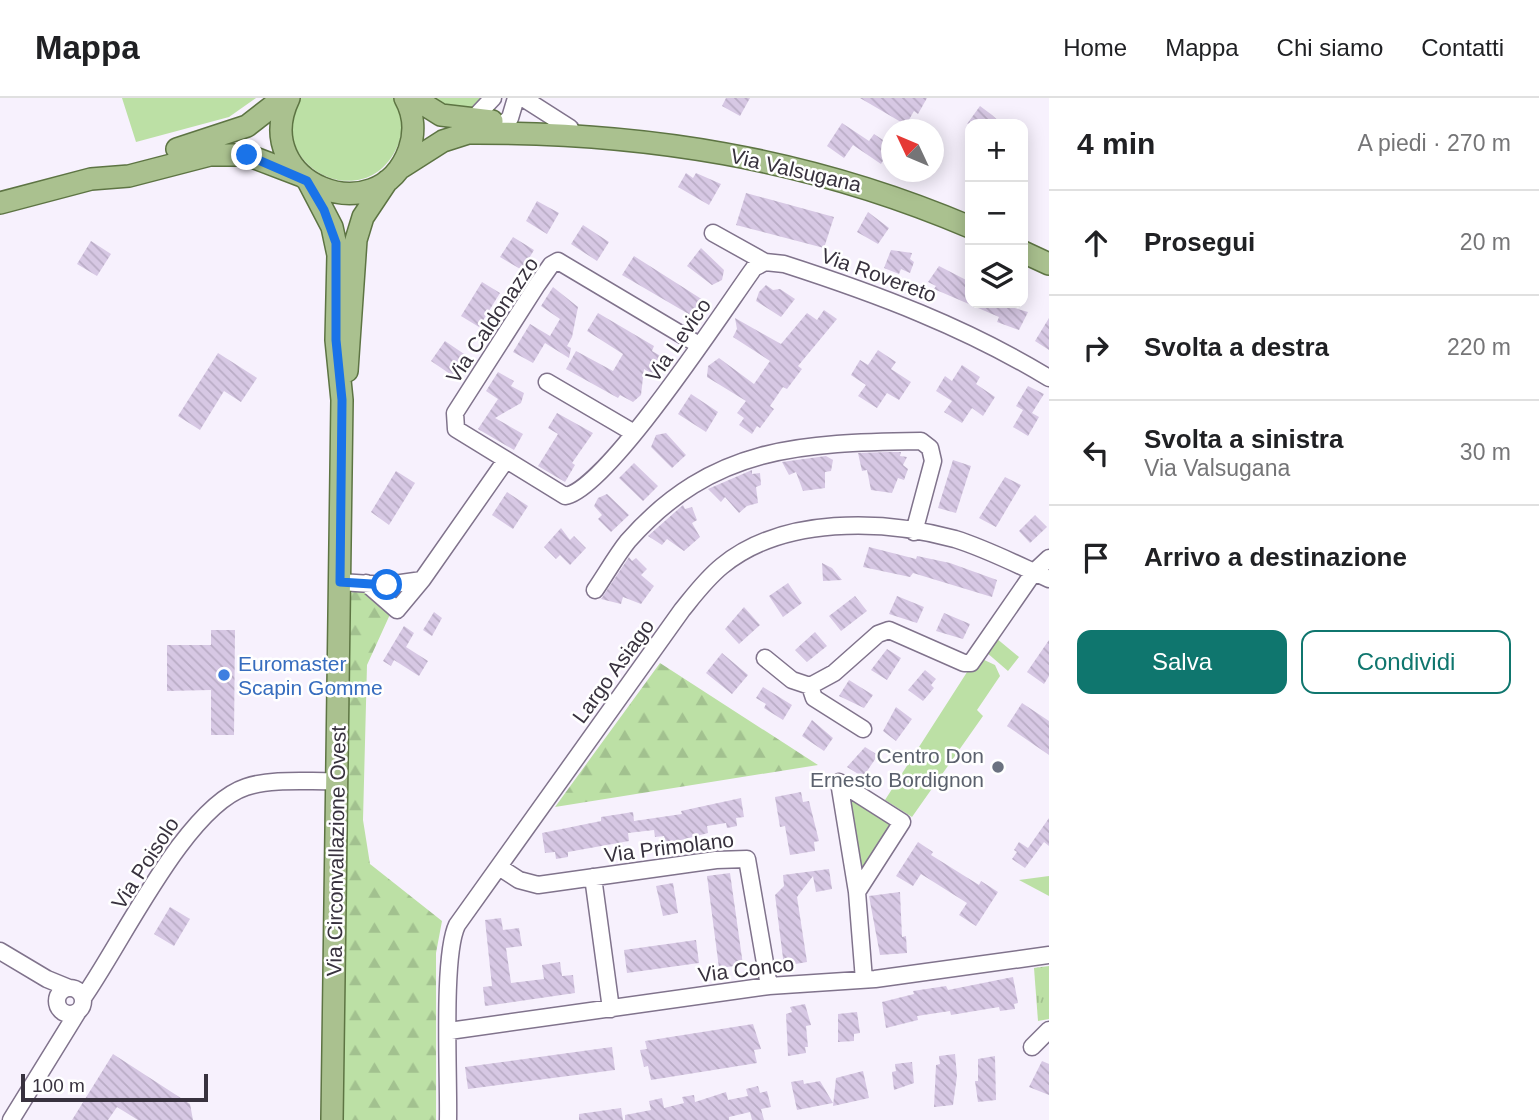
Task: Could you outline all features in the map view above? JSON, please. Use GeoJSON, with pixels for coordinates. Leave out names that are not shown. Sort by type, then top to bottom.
{"type":"FeatureCollection","features":[{"type":"Feature","properties":{"kind":"main road","name":"Via Circonvallazione Ovest"},"geometry":{"type":"LineString","coordinates":[[286,98],[281,135],[288,158],[305,179],[332,228],[338,255],[336,340],[342,400],[332,1120]]}},
{"type":"Feature","properties":{"kind":"main road"},"geometry":{"type":"LineString","coordinates":[[0,203],[91,179],[129,162],[237,131],[256,121],[286,98]]}},
{"type":"Feature","properties":{"kind":"main road","name":"Via Circonvallazione Ovest"},"geometry":{"type":"LineString","coordinates":[[342,400],[351,342],[356,240],[363,218],[393,175],[412,137],[411,113],[405,98]]}},
{"type":"Feature","properties":{"kind":"main road","name":"Via Valsugana"},"geometry":{"type":"LineString","coordinates":[[414,98],[441,115],[570,128],[694,147],[805,170],[887,193],[965,225]]}},
{"type":"Feature","properties":{"kind":"main road","name":"Via Valsugana"},"geometry":{"type":"LineString","coordinates":[[393,175],[454,137],[480,133],[616,137]]}},
{"type":"Feature","properties":{"kind":"main road"},"geometry":{"type":"LineString","coordinates":[[91,179],[129,176],[200,157],[228,154],[256,158],[339,194],[373,189],[393,175]]}},
{"type":"Feature","properties":{"kind":"main road"},"geometry":{"type":"LineString","coordinates":[[1028,254],[1049,264]]}},
{"type":"Feature","properties":{"kind":"street"},"geometry":{"type":"LineString","coordinates":[[473,119],[493,98]]}},
{"type":"Feature","properties":{"kind":"street"},"geometry":{"type":"LineString","coordinates":[[454,137],[473,127],[499,128],[513,111],[516,98]]}},
{"type":"Feature","properties":{"kind":"street"},"geometry":{"type":"LineString","coordinates":[[523,98],[570,128]]}},
{"type":"Feature","properties":{"kind":"street","name":"Via Rovereto"},"geometry":{"type":"LineString","coordinates":[[713,233],[760,265],[784,264],[908,307],[968,332],[1049,378]]}},
{"type":"Feature","properties":{"kind":"street","name":"Via Caldonazzo"},"geometry":{"type":"LineString","coordinates":[[574,495],[565,496],[456,429],[455,414],[551,265],[558,261],[565,263],[699,345]]}},
{"type":"Feature","properties":{"kind":"street","name":"Via Levico"},"geometry":{"type":"LineString","coordinates":[[574,495],[635,433],[665,397],[699,345],[760,265]]}},
{"type":"Feature","properties":{"kind":"street"},"geometry":{"type":"LineString","coordinates":[[547,383],[635,433]]}},
{"type":"Feature","properties":{"kind":"street"},"geometry":{"type":"LineString","coordinates":[[595,590],[628,541],[681,492],[750,457],[791,448],[839,442],[921,441],[930,448],[933,461],[914,532]]}},
{"type":"Feature","properties":{"kind":"street"},"geometry":{"type":"LineString","coordinates":[[366,583],[397,610],[422,580],[506,460]]}},
{"type":"Feature","properties":{"kind":"street","name":"Largo Asiago"},"geometry":{"type":"LineString","coordinates":[[448,1120],[452,934],[682,610],[724,564],[774,540],[822,526],[866,526],[954,539],[1042,576]]}},
{"type":"Feature","properties":{"kind":"street"},"geometry":{"type":"LineString","coordinates":[[765,659],[792,680],[810,686],[834,673],[883,630],[964,663],[971,663],[1042,576],[1049,558]]}},
{"type":"Feature","properties":{"kind":"street"},"geometry":{"type":"LineString","coordinates":[[340,582],[387,585],[422,580]]}},
{"type":"Feature","properties":{"kind":"street"},"geometry":{"type":"LineString","coordinates":[[810,686],[814,698],[863,729]]}},
{"type":"Feature","properties":{"kind":"street","name":"Via Poisolo"},"geometry":{"type":"LineString","coordinates":[[73,997],[183,840],[219,800],[246,787],[260,784],[337,781]]}},
{"type":"Feature","properties":{"kind":"street"},"geometry":{"type":"LineString","coordinates":[[857,892],[902,822],[839,782],[857,892],[864,980]]}},
{"type":"Feature","properties":{"kind":"street","name":"Via Primolano"},"geometry":{"type":"LineString","coordinates":[[499,867],[531,885],[716,860],[747,859],[751,867],[769,986]]}},
{"type":"Feature","properties":{"kind":"street","name":"Via Primolano"},"geometry":{"type":"LineString","coordinates":[[593,877],[611,1009]]}},
{"type":"Feature","properties":{"kind":"street"},"geometry":{"type":"LineString","coordinates":[[0,951],[73,997],[61,1036],[11,1120]]}},
{"type":"Feature","properties":{"kind":"street","name":"Via Conco"},"geometry":{"type":"LineString","coordinates":[[449,1031],[769,986],[864,980],[1049,956]]}},
{"type":"Feature","properties":{"kind":"street"},"geometry":{"type":"LineString","coordinates":[[1032,1047],[1049,1030]]}},
{"type":"Feature","properties":{"kind":"green space"},"geometry":{"type":"Polygon","coordinates":[[[122,98],[256,98],[229,117],[136,142],[122,98]]]}},
{"type":"Feature","properties":{"kind":"green space"},"geometry":{"type":"Polygon","coordinates":[[[301,98],[393,98],[401,121],[398,145],[383,167],[364,178],[343,181],[323,175],[306,162],[295,144],[292,123],[301,98]]]}},
{"type":"Feature","properties":{"kind":"green space"},"geometry":{"type":"Polygon","coordinates":[[[428,98],[487,98],[473,109],[459,111],[428,98]]]}},
{"type":"Feature","properties":{"kind":"green space"},"geometry":{"type":"Polygon","coordinates":[[[359,586],[392,610],[367,665],[363,820],[370,864],[442,921],[436,953],[436,1120],[341,1120],[349,595],[359,586]]]}},
{"type":"Feature","properties":{"kind":"green space"},"geometry":{"type":"Polygon","coordinates":[[[996,638],[1019,657],[1008,671],[986,652],[996,638]]]}},
{"type":"Feature","properties":{"kind":"green space"},"geometry":{"type":"Polygon","coordinates":[[[980,658],[995,665],[1000,676],[977,710],[983,716],[912,817],[885,800],[969,669],[980,658]]]}},
{"type":"Feature","properties":{"kind":"green space"},"geometry":{"type":"Polygon","coordinates":[[[660,663],[818,765],[555,807],[660,663]]]}},
{"type":"Feature","properties":{"kind":"green space"},"geometry":{"type":"Polygon","coordinates":[[[852,797],[892,825],[859,877],[848,798],[852,797]]]}},
{"type":"Feature","properties":{"kind":"green space"},"geometry":{"type":"Polygon","coordinates":[[[1049,876],[1049,896],[1019,880],[1049,876]]]}},
{"type":"Feature","properties":{"kind":"green space"},"geometry":{"type":"Polygon","coordinates":[[[1049,966],[1049,1019],[1038,1021],[1034,968],[1049,966]]]}},
{"type":"Feature","properties":{"kind":"building"},"geometry":{"type":"Polygon","coordinates":[[[726,98],[750,98],[740,116],[722,106],[726,98]]]}},
{"type":"Feature","properties":{"kind":"building"},"geometry":{"type":"Polygon","coordinates":[[[860,98],[927,98],[918,114],[914,111],[909,119],[896,119],[860,98]]]}},
{"type":"Feature","properties":{"kind":"building"},"geometry":{"type":"Polygon","coordinates":[[[980,106],[996,119],[971,119],[980,106]]]}},
{"type":"Feature","properties":{"kind":"building"},"geometry":{"type":"Polygon","coordinates":[[[842,123],[869,141],[874,134],[881,139],[881,164],[853,145],[844,158],[827,146],[842,123]]]}},
{"type":"Feature","properties":{"kind":"building"},"geometry":{"type":"Polygon","coordinates":[[[686,173],[693,178],[696,173],[721,184],[709,205],[678,187],[686,173]]]}},
{"type":"Feature","properties":{"kind":"building"},"geometry":{"type":"Polygon","coordinates":[[[746,193],[834,217],[824,248],[736,225],[746,193]]]}},
{"type":"Feature","properties":{"kind":"building"},"geometry":{"type":"Polygon","coordinates":[[[537,201],[559,213],[547,234],[526,221],[537,201]]]}},
{"type":"Feature","properties":{"kind":"building"},"geometry":{"type":"Polygon","coordinates":[[[868,212],[889,228],[878,244],[857,232],[868,212]]]}},
{"type":"Feature","properties":{"kind":"building"},"geometry":{"type":"Polygon","coordinates":[[[583,225],[609,242],[597,261],[571,244],[583,225]]]}},
{"type":"Feature","properties":{"kind":"building"},"geometry":{"type":"Polygon","coordinates":[[[513,237],[534,250],[522,270],[500,257],[513,237]]]}},
{"type":"Feature","properties":{"kind":"building"},"geometry":{"type":"Polygon","coordinates":[[[91,241],[111,254],[97,276],[77,264],[91,241]]]}},
{"type":"Feature","properties":{"kind":"building"},"geometry":{"type":"Polygon","coordinates":[[[701,248],[724,270],[722,280],[712,285],[687,266],[701,248]]]}},
{"type":"Feature","properties":{"kind":"building"},"geometry":{"type":"Polygon","coordinates":[[[891,250],[912,253],[910,259],[914,262],[910,273],[901,269],[899,274],[884,268],[891,250]]]}},
{"type":"Feature","properties":{"kind":"building"},"geometry":{"type":"Polygon","coordinates":[[[634,256],[703,300],[702,310],[694,311],[692,316],[622,275],[634,256]]]}},
{"type":"Feature","properties":{"kind":"building"},"geometry":{"type":"Polygon","coordinates":[[[939,266],[965,279],[965,302],[934,289],[936,286],[928,282],[939,266]]]}},
{"type":"Feature","properties":{"kind":"building"},"geometry":{"type":"Polygon","coordinates":[[[482,282],[500,293],[479,327],[461,316],[482,282]]]}},
{"type":"Feature","properties":{"kind":"building"},"geometry":{"type":"Polygon","coordinates":[[[766,285],[773,290],[780,289],[795,299],[781,317],[756,301],[759,292],[766,285]]]}},
{"type":"Feature","properties":{"kind":"building"},"geometry":{"type":"Polygon","coordinates":[[[553,287],[578,307],[572,337],[567,346],[571,348],[569,358],[545,343],[533,363],[513,352],[530,324],[550,336],[560,319],[541,306],[553,287]]]}},
{"type":"Feature","properties":{"kind":"building"},"geometry":{"type":"Polygon","coordinates":[[[978,308],[1015,308],[1028,312],[1019,330],[997,322],[999,317],[978,308]]]}},
{"type":"Feature","properties":{"kind":"building"},"geometry":{"type":"Polygon","coordinates":[[[824,310],[837,319],[798,366],[802,369],[787,389],[783,387],[770,406],[774,409],[752,434],[739,425],[744,418],[737,413],[746,401],[707,377],[708,366],[719,358],[754,384],[770,361],[733,337],[737,329],[735,318],[781,344],[807,313],[817,320],[824,310]]]}},
{"type":"Feature","properties":{"kind":"building"},"geometry":{"type":"Polygon","coordinates":[[[598,313],[654,346],[652,351],[664,358],[662,370],[654,375],[644,369],[641,395],[633,402],[620,395],[618,398],[566,369],[576,351],[613,371],[623,354],[587,331],[598,313]]]}},
{"type":"Feature","properties":{"kind":"building"},"geometry":{"type":"Polygon","coordinates":[[[1049,318],[1049,350],[1035,341],[1049,318]]]}},
{"type":"Feature","properties":{"kind":"building"},"geometry":{"type":"Polygon","coordinates":[[[445,341],[467,356],[453,376],[431,361],[445,341]]]}},
{"type":"Feature","properties":{"kind":"building"},"geometry":{"type":"Polygon","coordinates":[[[878,350],[896,362],[891,369],[911,382],[899,400],[887,393],[877,408],[858,396],[866,385],[851,375],[860,360],[868,365],[878,350]]]}},
{"type":"Feature","properties":{"kind":"building"},"geometry":{"type":"Polygon","coordinates":[[[218,353],[257,378],[241,402],[224,391],[200,430],[178,416],[218,353]]]}},
{"type":"Feature","properties":{"kind":"building"},"geometry":{"type":"Polygon","coordinates":[[[962,365],[980,377],[976,384],[995,397],[983,416],[972,408],[962,423],[944,412],[952,401],[936,391],[945,376],[952,381],[962,365]]]}},
{"type":"Feature","properties":{"kind":"building"},"geometry":{"type":"Polygon","coordinates":[[[498,372],[514,381],[511,386],[524,393],[521,403],[495,418],[523,434],[514,450],[478,429],[498,399],[486,391],[498,372]]]}},
{"type":"Feature","properties":{"kind":"building"},"geometry":{"type":"Polygon","coordinates":[[[1028,386],[1044,394],[1032,413],[1039,417],[1028,436],[1013,427],[1023,410],[1016,406],[1028,386]]]}},
{"type":"Feature","properties":{"kind":"building"},"geometry":{"type":"Polygon","coordinates":[[[691,394],[718,412],[706,432],[678,414],[691,394]]]}},
{"type":"Feature","properties":{"kind":"building"},"geometry":{"type":"Polygon","coordinates":[[[557,413],[593,433],[572,463],[575,465],[565,482],[538,466],[558,434],[548,428],[557,413]]]}},
{"type":"Feature","properties":{"kind":"building"},"geometry":{"type":"Polygon","coordinates":[[[666,433],[686,455],[672,468],[651,447],[656,435],[666,433]]]}},
{"type":"Feature","properties":{"kind":"building"},"geometry":{"type":"Polygon","coordinates":[[[901,452],[900,456],[907,457],[903,465],[908,469],[904,480],[898,478],[892,493],[871,490],[867,470],[862,471],[858,453],[901,452]]]}},
{"type":"Feature","properties":{"kind":"building"},"geometry":{"type":"Polygon","coordinates":[[[826,456],[833,460],[831,471],[825,472],[825,488],[803,491],[796,472],[789,475],[782,462],[826,456]]]}},
{"type":"Feature","properties":{"kind":"building"},"geometry":{"type":"Polygon","coordinates":[[[953,460],[971,466],[956,513],[938,508],[953,460]]]}},
{"type":"Feature","properties":{"kind":"building"},"geometry":{"type":"Polygon","coordinates":[[[634,463],[658,486],[643,501],[619,478],[634,463]]]}},
{"type":"Feature","properties":{"kind":"building"},"geometry":{"type":"Polygon","coordinates":[[[752,470],[752,474],[760,473],[761,485],[756,487],[758,503],[747,506],[739,513],[725,497],[721,502],[708,489],[752,470]]]}},
{"type":"Feature","properties":{"kind":"building"},"geometry":{"type":"Polygon","coordinates":[[[396,471],[415,483],[389,525],[371,512],[396,471]]]}},
{"type":"Feature","properties":{"kind":"building"},"geometry":{"type":"Polygon","coordinates":[[[1005,477],[1021,485],[996,527],[979,518],[1005,477]]]}},
{"type":"Feature","properties":{"kind":"building"},"geometry":{"type":"Polygon","coordinates":[[[507,492],[528,506],[513,529],[492,515],[507,492]]]}},
{"type":"Feature","properties":{"kind":"building"},"geometry":{"type":"Polygon","coordinates":[[[607,494],[629,515],[611,532],[598,519],[602,515],[594,506],[598,498],[607,494]]]}},
{"type":"Feature","properties":{"kind":"building"},"geometry":{"type":"Polygon","coordinates":[[[683,505],[685,509],[692,507],[697,520],[692,523],[700,537],[684,551],[667,539],[662,545],[648,536],[683,505]]]}},
{"type":"Feature","properties":{"kind":"building"},"geometry":{"type":"Polygon","coordinates":[[[1035,515],[1047,527],[1030,543],[1019,531],[1035,515]]]}},
{"type":"Feature","properties":{"kind":"building"},"geometry":{"type":"Polygon","coordinates":[[[561,528],[570,540],[574,536],[586,548],[570,565],[560,555],[556,559],[544,547],[561,528]]]}},
{"type":"Feature","properties":{"kind":"building"},"geometry":{"type":"Polygon","coordinates":[[[869,547],[916,559],[917,556],[950,563],[997,580],[992,597],[913,573],[910,577],[863,567],[869,547]]]}},
{"type":"Feature","properties":{"kind":"building"},"geometry":{"type":"Polygon","coordinates":[[[629,557],[632,561],[636,558],[647,569],[641,575],[654,586],[641,604],[623,597],[621,604],[601,599],[629,557]]]}},
{"type":"Feature","properties":{"kind":"building"},"geometry":{"type":"Polygon","coordinates":[[[822,563],[832,568],[842,580],[823,581],[822,563]]]}},
{"type":"Feature","properties":{"kind":"building"},"geometry":{"type":"Polygon","coordinates":[[[788,583],[802,603],[783,617],[769,596],[788,583]]]}},
{"type":"Feature","properties":{"kind":"building"},"geometry":{"type":"Polygon","coordinates":[[[855,596],[867,611],[841,631],[829,616],[855,596]]]}},
{"type":"Feature","properties":{"kind":"building"},"geometry":{"type":"Polygon","coordinates":[[[897,596],[924,607],[917,623],[889,614],[897,596]]]}},
{"type":"Feature","properties":{"kind":"building"},"geometry":{"type":"Polygon","coordinates":[[[744,607],[760,625],[739,644],[725,629],[744,607]]]}},
{"type":"Feature","properties":{"kind":"building"},"geometry":{"type":"Polygon","coordinates":[[[434,612],[442,618],[432,636],[423,630],[434,612]]]}},
{"type":"Feature","properties":{"kind":"building"},"geometry":{"type":"Polygon","coordinates":[[[944,613],[970,624],[963,639],[936,631],[944,613]]]}},
{"type":"Feature","properties":{"kind":"building"},"geometry":{"type":"Polygon","coordinates":[[[404,626],[414,633],[406,647],[428,661],[419,676],[394,660],[391,666],[383,661],[404,626]]]}},
{"type":"Feature","properties":{"kind":"building"},"geometry":{"type":"Polygon","coordinates":[[[211,630],[235,630],[234,735],[211,735],[211,690],[167,691],[167,645],[211,645],[211,630]]]}},
{"type":"Feature","properties":{"kind":"building"},"geometry":{"type":"Polygon","coordinates":[[[815,632],[827,646],[807,662],[795,650],[815,632]]]}},
{"type":"Feature","properties":{"kind":"building"},"geometry":{"type":"Polygon","coordinates":[[[1049,640],[1049,676],[1044,684],[1027,672],[1049,640]]]}},
{"type":"Feature","properties":{"kind":"building"},"geometry":{"type":"Polygon","coordinates":[[[887,649],[901,658],[887,680],[871,670],[887,649]]]}},
{"type":"Feature","properties":{"kind":"building"},"geometry":{"type":"Polygon","coordinates":[[[722,653],[748,675],[732,694],[706,673],[722,653]]]}},
{"type":"Feature","properties":{"kind":"building"},"geometry":{"type":"Polygon","coordinates":[[[925,670],[936,679],[931,685],[934,688],[923,701],[908,690],[925,670]]]}},
{"type":"Feature","properties":{"kind":"building"},"geometry":{"type":"Polygon","coordinates":[[[849,680],[873,695],[864,708],[839,696],[849,680]]]}},
{"type":"Feature","properties":{"kind":"building"},"geometry":{"type":"Polygon","coordinates":[[[763,687],[792,705],[783,720],[764,708],[766,704],[756,698],[763,687]]]}},
{"type":"Feature","properties":{"kind":"building"},"geometry":{"type":"Polygon","coordinates":[[[1022,703],[1049,721],[1049,755],[1007,726],[1022,703]]]}},
{"type":"Feature","properties":{"kind":"building"},"geometry":{"type":"Polygon","coordinates":[[[896,707],[912,719],[896,741],[883,731],[896,707]]]}},
{"type":"Feature","properties":{"kind":"building"},"geometry":{"type":"Polygon","coordinates":[[[812,720],[833,738],[824,751],[802,736],[812,720]]]}},
{"type":"Feature","properties":{"kind":"building"},"geometry":{"type":"Polygon","coordinates":[[[865,747],[878,755],[863,777],[847,767],[865,747]]]}},
{"type":"Feature","properties":{"kind":"building"},"geometry":{"type":"Polygon","coordinates":[[[801,792],[803,802],[809,801],[819,841],[814,842],[815,851],[790,855],[785,826],[780,827],[775,797],[801,792]]]}},
{"type":"Feature","properties":{"kind":"building"},"geometry":{"type":"Polygon","coordinates":[[[741,798],[744,817],[736,818],[737,826],[727,828],[726,823],[707,826],[708,833],[666,844],[664,836],[655,837],[654,830],[628,833],[629,841],[568,852],[568,857],[556,859],[555,852],[545,853],[542,833],[601,821],[601,817],[633,812],[634,821],[682,814],[681,811],[741,798]]]}},
{"type":"Feature","properties":{"kind":"building"},"geometry":{"type":"Polygon","coordinates":[[[1049,818],[1049,846],[1044,842],[1025,868],[1012,859],[1017,852],[1014,850],[1019,842],[1028,848],[1049,818]]]}},
{"type":"Feature","properties":{"kind":"building"},"geometry":{"type":"Polygon","coordinates":[[[918,842],[933,852],[931,855],[979,885],[981,881],[998,892],[976,926],[959,915],[967,903],[921,874],[913,886],[896,876],[918,842]]]}},
{"type":"Feature","properties":{"kind":"building"},"geometry":{"type":"Polygon","coordinates":[[[829,869],[832,889],[816,892],[813,876],[797,897],[807,962],[784,966],[775,895],[784,886],[783,875],[829,869]]]}},
{"type":"Feature","properties":{"kind":"building"},"geometry":{"type":"Polygon","coordinates":[[[730,873],[743,965],[719,968],[707,876],[730,873]]]}},
{"type":"Feature","properties":{"kind":"building"},"geometry":{"type":"Polygon","coordinates":[[[673,883],[678,913],[663,916],[656,886],[673,883]]]}},
{"type":"Feature","properties":{"kind":"building"},"geometry":{"type":"Polygon","coordinates":[[[900,892],[902,937],[906,936],[907,953],[880,955],[869,896],[900,892]]]}},
{"type":"Feature","properties":{"kind":"building"},"geometry":{"type":"Polygon","coordinates":[[[170,907],[190,919],[174,946],[154,934],[170,907]]]}},
{"type":"Feature","properties":{"kind":"building"},"geometry":{"type":"Polygon","coordinates":[[[501,918],[503,930],[519,928],[522,946],[506,948],[511,983],[544,979],[542,965],[560,962],[562,976],[573,975],[575,993],[485,1006],[483,987],[492,986],[485,920],[501,918]]]}},
{"type":"Feature","properties":{"kind":"building"},"geometry":{"type":"Polygon","coordinates":[[[696,940],[699,963],[627,973],[624,950],[696,940]]]}},
{"type":"Feature","properties":{"kind":"building"},"geometry":{"type":"Polygon","coordinates":[[[1013,977],[1018,1003],[1014,1004],[1015,1009],[1000,1011],[999,1007],[951,1015],[950,1011],[917,1016],[918,1020],[886,1028],[882,1002],[914,994],[913,991],[946,986],[948,990],[1013,977]]]}},
{"type":"Feature","properties":{"kind":"building"},"geometry":{"type":"Polygon","coordinates":[[[805,1004],[811,1025],[806,1026],[808,1047],[805,1047],[806,1053],[788,1056],[786,1014],[792,1012],[790,1007],[805,1004]]]}},
{"type":"Feature","properties":{"kind":"building"},"geometry":{"type":"Polygon","coordinates":[[[857,1012],[860,1033],[854,1034],[854,1041],[838,1042],[838,1014],[857,1012]]]}},
{"type":"Feature","properties":{"kind":"building"},"geometry":{"type":"Polygon","coordinates":[[[753,1024],[761,1049],[754,1050],[757,1063],[651,1080],[648,1066],[644,1067],[640,1050],[647,1049],[645,1041],[753,1024]]]}},
{"type":"Feature","properties":{"kind":"building"},"geometry":{"type":"Polygon","coordinates":[[[612,1047],[615,1070],[468,1089],[465,1067],[612,1047]]]}},
{"type":"Feature","properties":{"kind":"building"},"geometry":{"type":"Polygon","coordinates":[[[113,1054],[190,1104],[193,1120],[138,1120],[117,1107],[108,1120],[72,1120],[113,1054]]]}},
{"type":"Feature","properties":{"kind":"building"},"geometry":{"type":"Polygon","coordinates":[[[955,1054],[957,1076],[953,1105],[934,1107],[936,1065],[940,1064],[939,1056],[955,1054]]]}},
{"type":"Feature","properties":{"kind":"building"},"geometry":{"type":"Polygon","coordinates":[[[995,1056],[996,1100],[978,1102],[975,1081],[978,1081],[978,1059],[995,1056]]]}},
{"type":"Feature","properties":{"kind":"building"},"geometry":{"type":"Polygon","coordinates":[[[1042,1061],[1049,1064],[1049,1095],[1029,1087],[1042,1061]]]}},
{"type":"Feature","properties":{"kind":"building"},"geometry":{"type":"Polygon","coordinates":[[[912,1062],[914,1083],[894,1090],[892,1072],[896,1071],[895,1064],[912,1062]]]}},
{"type":"Feature","properties":{"kind":"building"},"geometry":{"type":"Polygon","coordinates":[[[863,1071],[869,1098],[833,1106],[836,1078],[863,1071]]]}},
{"type":"Feature","properties":{"kind":"building"},"geometry":{"type":"Polygon","coordinates":[[[803,1080],[804,1084],[820,1081],[833,1103],[797,1110],[791,1082],[803,1080]]]}},
{"type":"Feature","properties":{"kind":"building"},"geometry":{"type":"Polygon","coordinates":[[[758,1086],[760,1093],[767,1091],[771,1107],[761,1109],[764,1120],[752,1120],[750,1112],[729,1117],[729,1120],[625,1120],[625,1115],[651,1110],[649,1101],[662,1098],[664,1108],[684,1103],[682,1097],[694,1095],[695,1102],[726,1092],[728,1100],[748,1096],[746,1089],[758,1086]]]}},
{"type":"Feature","properties":{"kind":"building"},"geometry":{"type":"Polygon","coordinates":[[[621,1108],[623,1120],[579,1120],[579,1114],[621,1108]]]}},
{"type":"Feature","properties":{"kind":"place","name":"Euromaster Scapin Gomme"},"geometry":{"type":"Point","coordinates":[224,675]}},
{"type":"Feature","properties":{"kind":"place","name":"Centro Don Ernesto Bordignon"},"geometry":{"type":"Point","coordinates":[998,767]}},
{"type":"Feature","properties":{"kind":"route"},"geometry":{"type":"LineString","coordinates":[[247,155],[302,176],[332,228],[338,255],[336,340],[342,400],[340,582],[387,585]]}}]}
